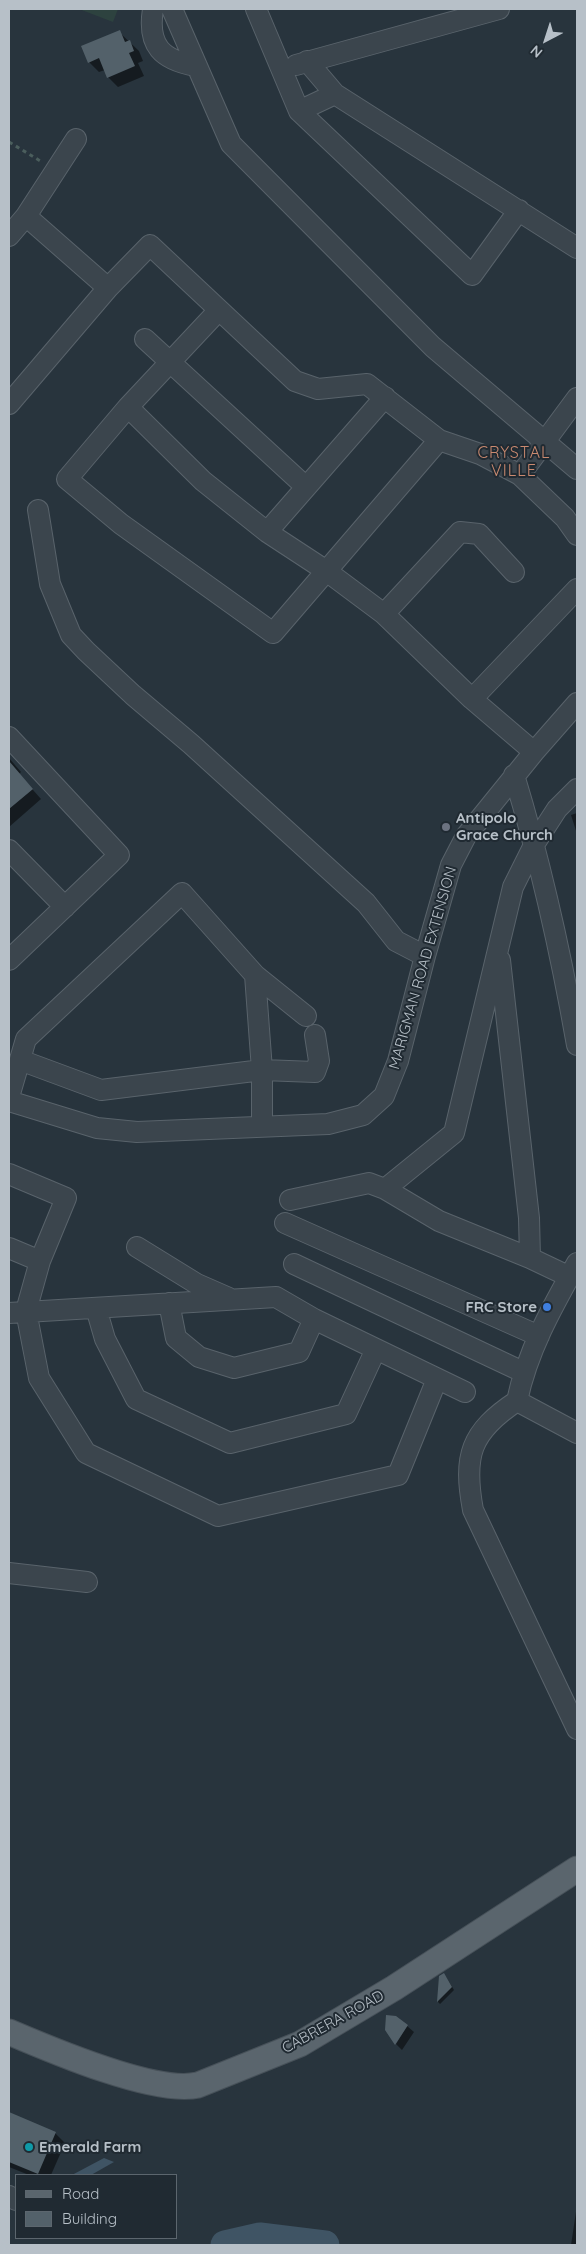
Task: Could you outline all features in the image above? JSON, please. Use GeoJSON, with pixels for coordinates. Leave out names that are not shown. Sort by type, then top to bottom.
{"type":"FeatureCollection","features":[{"type":"Feature","properties":{"kind":"main road","name":"CABRERA ROAD"},"geometry":{"type":"LineString","coordinates":[[9,2032],[132,2077],[165,2086],[186,2088],[198,2085],[300,2044],[381,1995],[577,1869]]}},
{"type":"Feature","properties":{"kind":"street"},"geometry":{"type":"LineString","coordinates":[[153,9],[153,36],[160,51],[168,58],[196,66]]}},
{"type":"Feature","properties":{"kind":"street"},"geometry":{"type":"LineString","coordinates":[[172,9],[231,144],[433,347],[577,469]]}},
{"type":"Feature","properties":{"kind":"street"},"geometry":{"type":"LineString","coordinates":[[282,68],[499,9]]}},
{"type":"Feature","properties":{"kind":"street"},"geometry":{"type":"LineString","coordinates":[[262,10],[299,111],[472,275],[519,210]]}},
{"type":"Feature","properties":{"kind":"street"},"geometry":{"type":"LineString","coordinates":[[307,62],[334,94],[577,248]]}},
{"type":"Feature","properties":{"kind":"street"},"geometry":{"type":"LineString","coordinates":[[299,111],[334,94]]}},
{"type":"Feature","properties":{"kind":"street"},"geometry":{"type":"LineString","coordinates":[[9,236],[26,216],[76,139]]}},
{"type":"Feature","properties":{"kind":"street"},"geometry":{"type":"LineString","coordinates":[[26,216],[108,288]]}},
{"type":"Feature","properties":{"kind":"street"},"geometry":{"type":"LineString","coordinates":[[9,404],[108,288],[150,245],[295,381],[318,390],[367,384],[438,440],[480,454],[520,474],[565,518],[577,535]]}},
{"type":"Feature","properties":{"kind":"street"},"geometry":{"type":"LineString","coordinates":[[219,310],[128,406],[67,479],[121,524],[273,633],[438,440]]}},
{"type":"Feature","properties":{"kind":"street"},"geometry":{"type":"LineString","coordinates":[[145,339],[306,487]]}},
{"type":"Feature","properties":{"kind":"street"},"geometry":{"type":"LineString","coordinates":[[267,532],[385,397]]}},
{"type":"Feature","properties":{"kind":"street"},"geometry":{"type":"LineString","coordinates":[[520,474],[577,398]]}},
{"type":"Feature","properties":{"kind":"street"},"geometry":{"type":"LineString","coordinates":[[128,406],[203,481],[267,532],[325,570],[384,614],[472,699],[534,752]]}},
{"type":"Feature","properties":{"kind":"street"},"geometry":{"type":"LineString","coordinates":[[38,510],[50,584],[71,635],[86,651],[366,903],[396,941],[425,956]]}},
{"type":"Feature","properties":{"kind":"street"},"geometry":{"type":"LineString","coordinates":[[384,614],[460,532],[479,534],[514,572]]}},
{"type":"Feature","properties":{"kind":"street"},"geometry":{"type":"LineString","coordinates":[[472,699],[577,589]]}},
{"type":"Feature","properties":{"kind":"street","name":"MARIGMAN ROAD EXTENSION"},"geometry":{"type":"LineString","coordinates":[[9,1101],[98,1128],[137,1132],[328,1124],[363,1115],[384,1096],[398,1062],[451,865],[466,836],[514,775],[577,703]]}},
{"type":"Feature","properties":{"kind":"street"},"geometry":{"type":"LineString","coordinates":[[9,737],[119,855],[9,960]]}},
{"type":"Feature","properties":{"kind":"street"},"geometry":{"type":"LineString","coordinates":[[514,775],[535,843],[563,967],[577,1044]]}},
{"type":"Feature","properties":{"kind":"street"},"geometry":{"type":"LineString","coordinates":[[385,1189],[454,1133],[498,942],[513,888],[535,843],[557,809],[577,789]]}},
{"type":"Feature","properties":{"kind":"street"},"geometry":{"type":"LineString","coordinates":[[9,850],[65,907]]}},
{"type":"Feature","properties":{"kind":"street"},"geometry":{"type":"LineString","coordinates":[[9,1097],[26,1039],[182,893],[255,975],[306,1016]]}},
{"type":"Feature","properties":{"kind":"street"},"geometry":{"type":"LineString","coordinates":[[498,942],[529,1218],[530,1258]]}},
{"type":"Feature","properties":{"kind":"street"},"geometry":{"type":"LineString","coordinates":[[255,975],[262,1070],[262,1126]]}},
{"type":"Feature","properties":{"kind":"street"},"geometry":{"type":"LineString","coordinates":[[20,1060],[101,1090],[262,1070],[315,1072],[319,1061],[315,1035]]}},
{"type":"Feature","properties":{"kind":"street"},"geometry":{"type":"LineString","coordinates":[[9,1174],[66,1198],[18,1312],[40,1378],[86,1453],[218,1516],[398,1475],[437,1379]]}},
{"type":"Feature","properties":{"kind":"street"},"geometry":{"type":"LineString","coordinates":[[290,1200],[369,1183],[385,1189],[439,1221],[530,1258],[573,1270],[523,1372],[516,1401],[496,1414],[478,1435],[471,1456],[469,1486],[474,1510],[577,1729]]}},
{"type":"Feature","properties":{"kind":"street"},"geometry":{"type":"LineString","coordinates":[[285,1223],[539,1336]]}},
{"type":"Feature","properties":{"kind":"street"},"geometry":{"type":"LineString","coordinates":[[137,1247],[197,1284],[233,1300]]}},
{"type":"Feature","properties":{"kind":"street"},"geometry":{"type":"LineString","coordinates":[[9,1248],[40,1261]]}},
{"type":"Feature","properties":{"kind":"street"},"geometry":{"type":"LineString","coordinates":[[294,1264],[523,1372]]}},
{"type":"Feature","properties":{"kind":"street"},"geometry":{"type":"LineString","coordinates":[[18,1312],[276,1297],[314,1319],[465,1392]]}},
{"type":"Feature","properties":{"kind":"street"},"geometry":{"type":"LineString","coordinates":[[169,1304],[176,1338],[199,1357],[234,1368],[299,1352],[314,1319]]}},
{"type":"Feature","properties":{"kind":"street"},"geometry":{"type":"LineString","coordinates":[[96,1308],[105,1339],[136,1399],[230,1443],[346,1414],[376,1349]]}},
{"type":"Feature","properties":{"kind":"street"},"geometry":{"type":"LineString","coordinates":[[516,1401],[577,1433]]}},
{"type":"Feature","properties":{"kind":"street"},"geometry":{"type":"LineString","coordinates":[[9,1573],[87,1582]]}},
{"type":"Feature","properties":{"kind":"path"},"geometry":{"type":"LineString","coordinates":[[9,142],[56,170]]}},
{"type":"Feature","properties":{"kind":"green space"},"geometry":{"type":"Polygon","coordinates":[[[79,9],[118,9],[113,22],[79,9]]]}},
{"type":"Feature","properties":{"kind":"water"},"geometry":{"type":"Polygon","coordinates":[[[104,2158],[114,2162],[93,2174],[74,2174],[104,2158]]]}},
{"type":"Feature","properties":{"kind":"building"},"geometry":{"type":"Polygon","coordinates":[[[120,30],[125,42],[130,40],[134,51],[129,53],[135,66],[107,78],[99,58],[88,63],[81,46],[120,30]]]}},
{"type":"Feature","properties":{"kind":"building"},"geometry":{"type":"Polygon","coordinates":[[[9,761],[33,789],[9,809],[9,761]]]}},
{"type":"Feature","properties":{"kind":"building"},"geometry":{"type":"Polygon","coordinates":[[[444,1973],[452,1987],[437,2002],[439,1976],[444,1973]]]}},
{"type":"Feature","properties":{"kind":"building"},"geometry":{"type":"Polygon","coordinates":[[[386,2015],[396,2016],[408,2025],[395,2045],[385,2030],[386,2015]]]}},
{"type":"Feature","properties":{"kind":"building","name":"Emerald Farm"},"geometry":{"type":"Polygon","coordinates":[[[9,2112],[56,2132],[38,2174],[9,2162],[9,2112]]]}},
{"type":"Feature","properties":{"kind":"waterway"},"geometry":{"type":"LineString","coordinates":[[225,2245],[260,2237],[325,2245]]}},
{"type":"Feature","properties":{"kind":"place","name":"Antipolo Grace Church"},"geometry":{"type":"Point","coordinates":[446,827]}},
{"type":"Feature","properties":{"kind":"place","name":"FRC Store"},"geometry":{"type":"Point","coordinates":[547,1307]}},
{"type":"Feature","properties":{"kind":"place","name":"Emerald Farm"},"geometry":{"type":"Point","coordinates":[29,2147]}},
{"type":"Feature","properties":{"kind":"district","name":"CRYSTAL VILLE"},"geometry":{"type":"Point","coordinates":[514,462]}}]}
